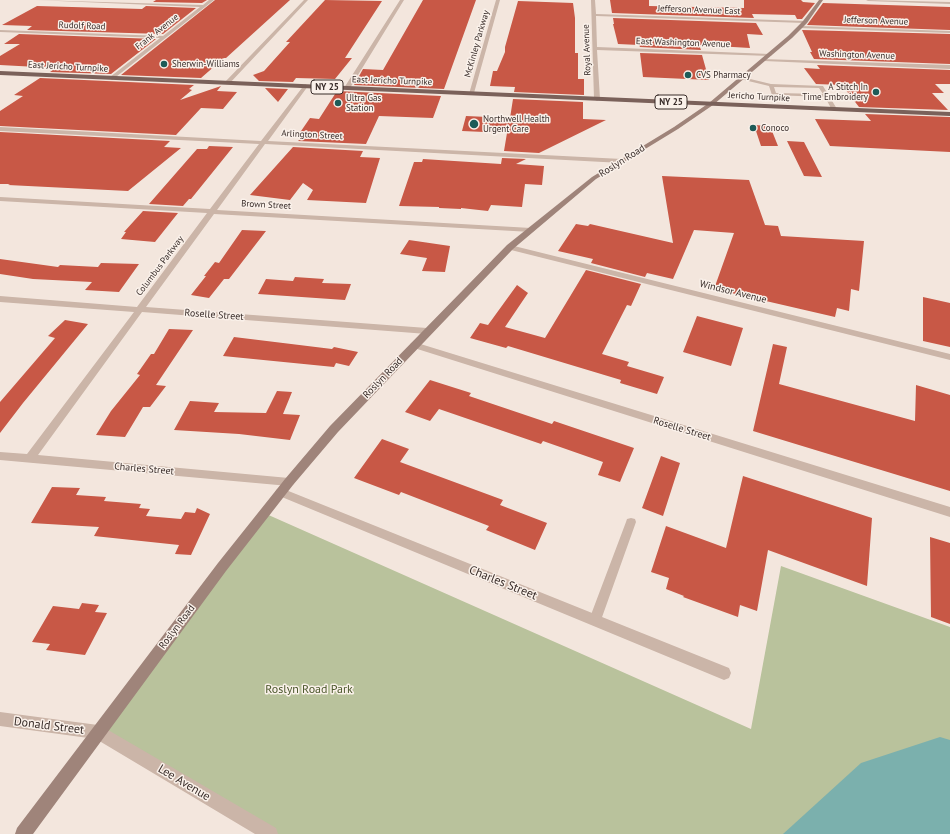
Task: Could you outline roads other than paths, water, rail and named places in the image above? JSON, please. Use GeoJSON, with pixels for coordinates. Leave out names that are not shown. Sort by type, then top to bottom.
{"type":"FeatureCollection","features":[{"type":"Feature","properties":{"kind":"main road","name":"Roslyn Road"},"geometry":{"type":"LineString","coordinates":[[23,834],[217,573],[289,482],[330,433],[427,331],[510,247],[586,184],[676,128],[711,104],[801,27],[820,0]]}},
{"type":"Feature","properties":{"kind":"main road","name":"East Jericho Turnpike"},"geometry":{"type":"LineString","coordinates":[[0,73],[711,104]]}},
{"type":"Feature","properties":{"kind":"main road","name":"Jericho Turnpike"},"geometry":{"type":"LineString","coordinates":[[711,104],[950,114]]}},
{"type":"Feature","properties":{"kind":"street"},"geometry":{"type":"LineString","coordinates":[[37,0],[204,6]]}},
{"type":"Feature","properties":{"kind":"street","name":"Frank Avenue"},"geometry":{"type":"LineString","coordinates":[[112,78],[212,0]]}},
{"type":"Feature","properties":{"kind":"street"},"geometry":{"type":"LineString","coordinates":[[227,83],[306,0]]}},
{"type":"Feature","properties":{"kind":"street"},"geometry":{"type":"LineString","coordinates":[[347,88],[402,0]]}},
{"type":"Feature","properties":{"kind":"street","name":"McKinley Parkway"},"geometry":{"type":"LineString","coordinates":[[471,93],[498,0]]}},
{"type":"Feature","properties":{"kind":"street","name":"Royal Avenue"},"geometry":{"type":"LineString","coordinates":[[593,0],[597,99]]}},
{"type":"Feature","properties":{"kind":"street"},"geometry":{"type":"LineString","coordinates":[[868,0],[930,1],[950,3]]}},
{"type":"Feature","properties":{"kind":"street","name":"Jefferson Avenue East"},"geometry":{"type":"LineString","coordinates":[[594,14],[804,22]]}},
{"type":"Feature","properties":{"kind":"street","name":"Jefferson Avenue"},"geometry":{"type":"LineString","coordinates":[[801,27],[950,32]]}},
{"type":"Feature","properties":{"kind":"street","name":"Rudolf Road"},"geometry":{"type":"LineString","coordinates":[[0,31],[164,37]]}},
{"type":"Feature","properties":{"kind":"street","name":"East Washington Avenue"},"geometry":{"type":"LineString","coordinates":[[595,48],[770,55]]}},
{"type":"Feature","properties":{"kind":"street","name":"Washington Avenue"},"geometry":{"type":"LineString","coordinates":[[764,60],[950,67]]}},
{"type":"Feature","properties":{"kind":"street","name":"Columbus Parkway"},"geometry":{"type":"LineString","coordinates":[[30,458],[306,86]]}},
{"type":"Feature","properties":{"kind":"street","name":"Arlington Street"},"geometry":{"type":"LineString","coordinates":[[0,129],[622,161]]}},
{"type":"Feature","properties":{"kind":"street","name":"Brown Street"},"geometry":{"type":"LineString","coordinates":[[0,199],[531,230]]}},
{"type":"Feature","properties":{"kind":"street","name":"Windsor Avenue"},"geometry":{"type":"LineString","coordinates":[[510,247],[950,357]]}},
{"type":"Feature","properties":{"kind":"street","name":"Roselle Street"},"geometry":{"type":"LineString","coordinates":[[0,299],[427,331]]}},
{"type":"Feature","properties":{"kind":"street","name":"Roselle Street"},"geometry":{"type":"LineString","coordinates":[[414,346],[950,512]]}},
{"type":"Feature","properties":{"kind":"street","name":"Charles Street"},"geometry":{"type":"LineString","coordinates":[[0,456],[289,482]]}},
{"type":"Feature","properties":{"kind":"street","name":"Charles Street"},"geometry":{"type":"LineString","coordinates":[[281,492],[724,673]]}},
{"type":"Feature","properties":{"kind":"street","name":"Donald Street"},"geometry":{"type":"LineString","coordinates":[[0,719],[98,732]]}},
{"type":"Feature","properties":{"kind":"street","name":"Lee Avenue"},"geometry":{"type":"LineString","coordinates":[[98,732],[270,834]]}},
{"type":"Feature","properties":{"kind":"lane"},"geometry":{"type":"LineString","coordinates":[[742,78],[771,85],[821,87],[834,109]]}},
{"type":"Feature","properties":{"kind":"lane"},"geometry":{"type":"LineString","coordinates":[[771,85],[774,94],[826,96]]}},
{"type":"Feature","properties":{"kind":"lane"},"geometry":{"type":"LineString","coordinates":[[595,620],[631,522]]}},
{"type":"Feature","properties":{"kind":"water"},"geometry":{"type":"Polygon","coordinates":[[[940,737],[950,740],[950,834],[783,834],[861,763],[940,737]]]}},
{"type":"Feature","properties":{"kind":"place","name":"Sherwin-Williams"},"geometry":{"type":"Point","coordinates":[164,64]}},
{"type":"Feature","properties":{"kind":"place","name":"CVS Pharmacy"},"geometry":{"type":"Point","coordinates":[688,75]}},
{"type":"Feature","properties":{"kind":"place","name":"A Stitch In Time Embroidery"},"geometry":{"type":"Point","coordinates":[876,92]}},
{"type":"Feature","properties":{"kind":"place","name":"Ultra Gas Station"},"geometry":{"type":"Point","coordinates":[338,103]}},
{"type":"Feature","properties":{"kind":"place","name":"Northwell Health Urgent Care"},"geometry":{"type":"Point","coordinates":[474,124]}},
{"type":"Feature","properties":{"kind":"place","name":"Conoco"},"geometry":{"type":"Point","coordinates":[753,128]}},
{"type":"Feature","properties":{"kind":"park label","name":"Roslyn Road Park"},"geometry":{"type":"Point","coordinates":[309,690]}}]}
